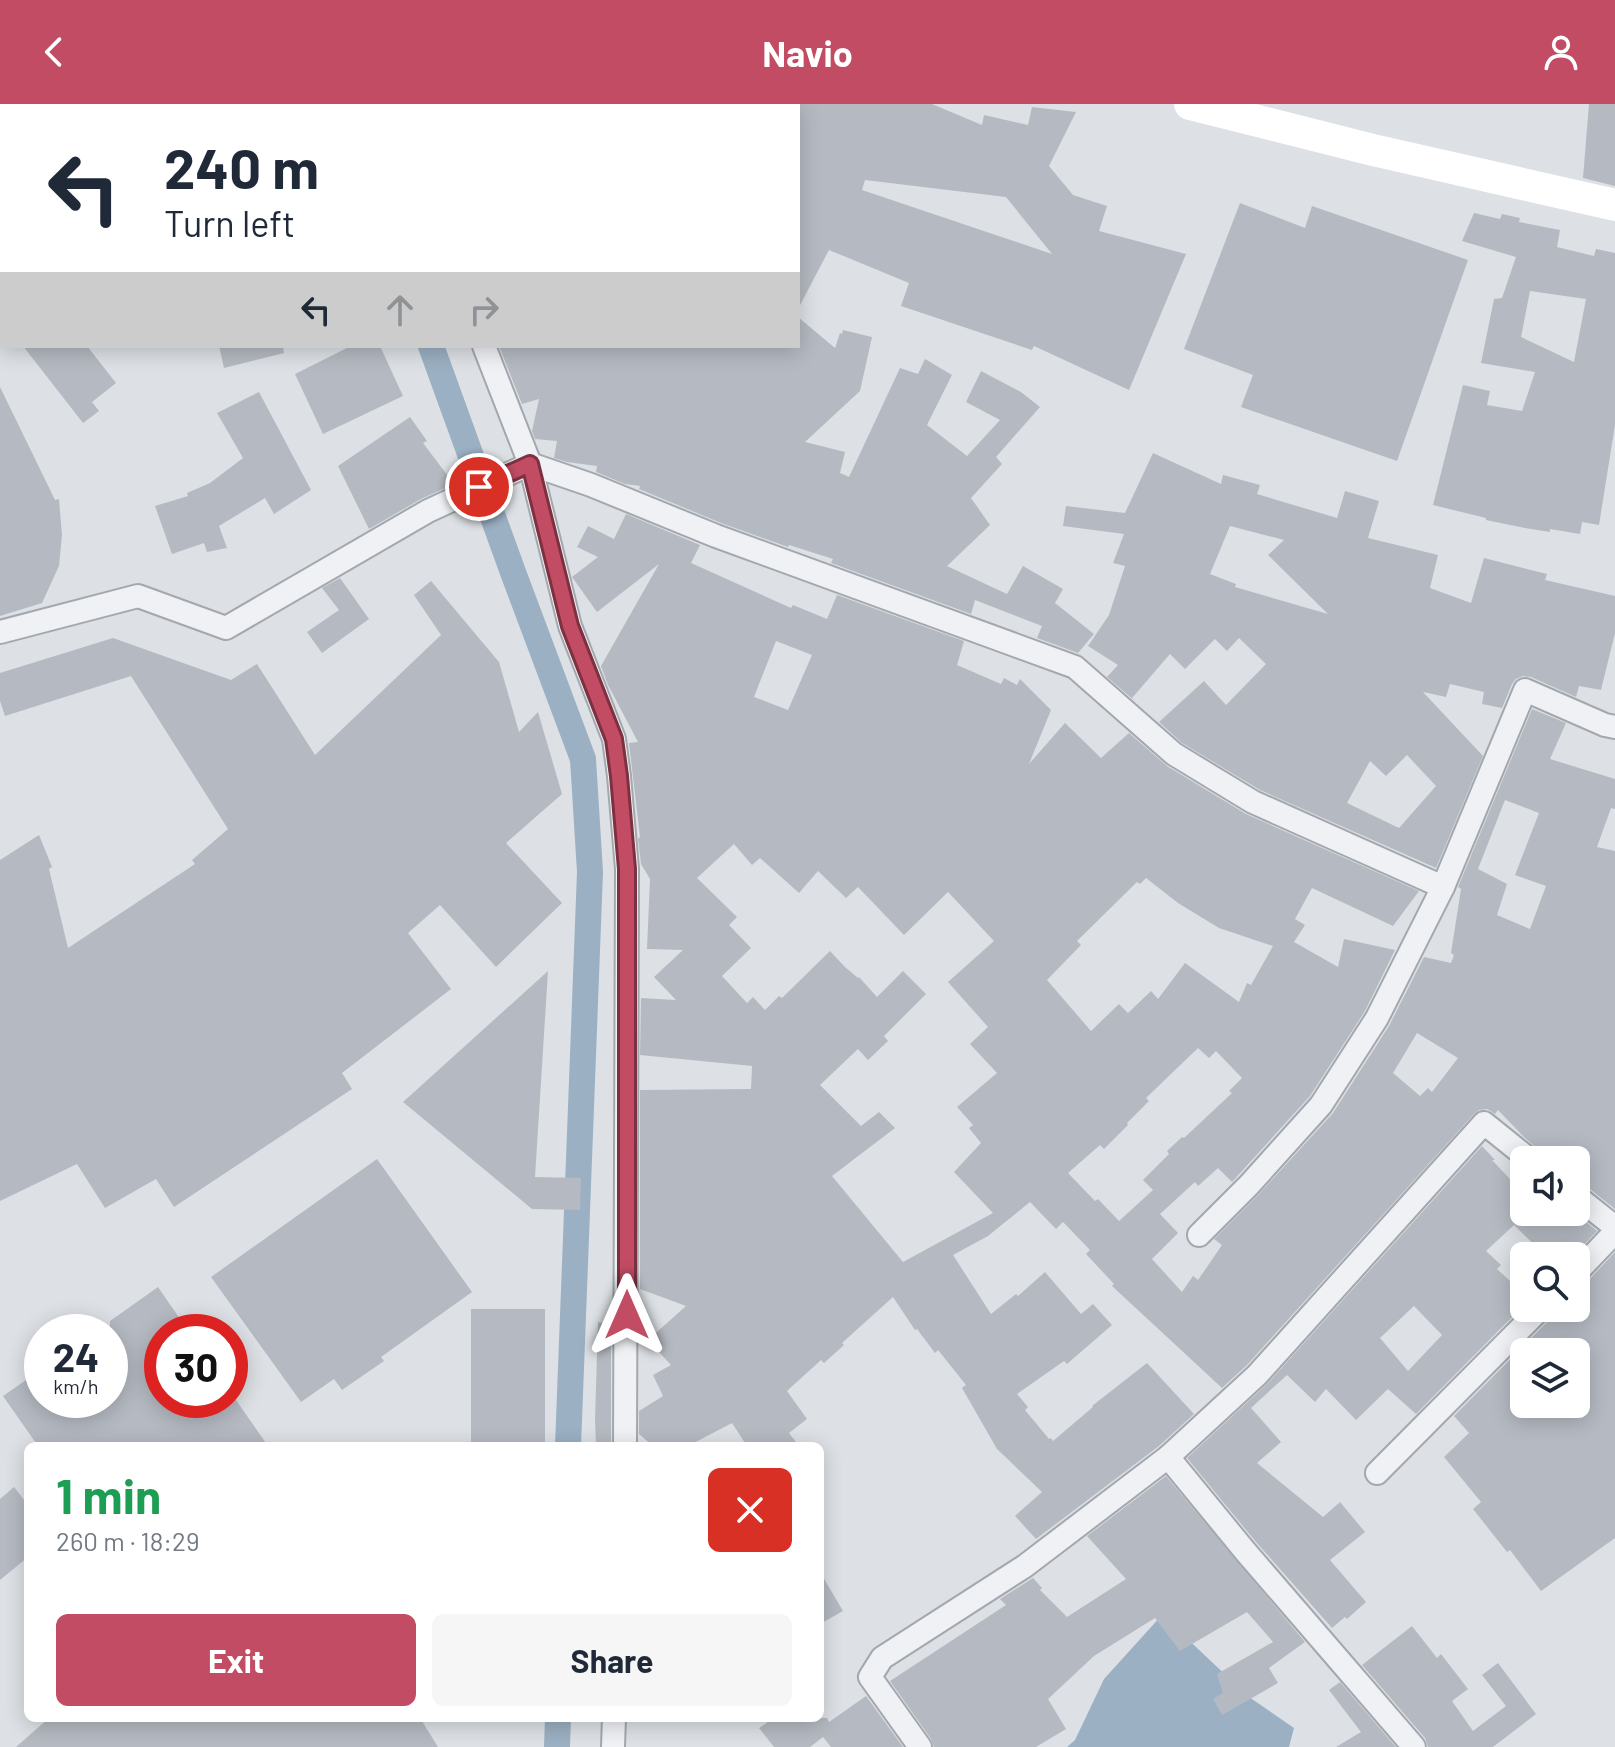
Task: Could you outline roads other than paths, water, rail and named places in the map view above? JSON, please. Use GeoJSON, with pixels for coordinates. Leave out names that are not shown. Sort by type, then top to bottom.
{"type":"FeatureCollection","features":[{"type":"Feature","properties":{"kind":"street"},"geometry":{"type":"LineString","coordinates":[[1190,104],[1373,150],[1615,205]]}},
{"type":"Feature","properties":{"kind":"street"},"geometry":{"type":"LineString","coordinates":[[485,348],[530,464],[570,626],[614,739],[619,776],[627,869],[625,1442]]}},
{"type":"Feature","properties":{"kind":"street"},"geometry":{"type":"LineString","coordinates":[[0,632],[138,596],[226,628],[428,511],[530,464],[591,485],[716,536],[1075,667],[1174,754],[1253,802],[1443,887]]}},
{"type":"Feature","properties":{"kind":"street"},"geometry":{"type":"LineString","coordinates":[[1199,1235],[1321,1105],[1377,1018],[1443,887],[1525,690],[1615,727]]}},
{"type":"Feature","properties":{"kind":"street"},"geometry":{"type":"LineString","coordinates":[[920,1747],[870,1677],[882,1658],[1025,1566],[1168,1457],[1257,1375],[1484,1123],[1513,1146]]}},
{"type":"Feature","properties":{"kind":"street"},"geometry":{"type":"LineString","coordinates":[[1590,1208],[1615,1230],[1590,1258]]}},
{"type":"Feature","properties":{"kind":"street"},"geometry":{"type":"LineString","coordinates":[[1377,1473],[1527,1322]]}},
{"type":"Feature","properties":{"kind":"street"},"geometry":{"type":"LineString","coordinates":[[1168,1457],[1414,1747]]}},
{"type":"Feature","properties":{"kind":"street"},"geometry":{"type":"LineString","coordinates":[[613,1747],[614,1722]]}},
{"type":"Feature","properties":{"kind":"water"},"geometry":{"type":"Polygon","coordinates":[[[1162,1615],[1249,1697],[1294,1728],[1289,1747],[1067,1747],[1075,1740],[1104,1679],[1162,1615]]]}},
{"type":"Feature","properties":{"kind":"waterway"},"geometry":{"type":"LineString","coordinates":[[432,348],[583,759],[590,872],[568,1442]]}},
{"type":"Feature","properties":{"kind":"waterway"},"geometry":{"type":"LineString","coordinates":[[557,1747],[558,1722]]}}]}
